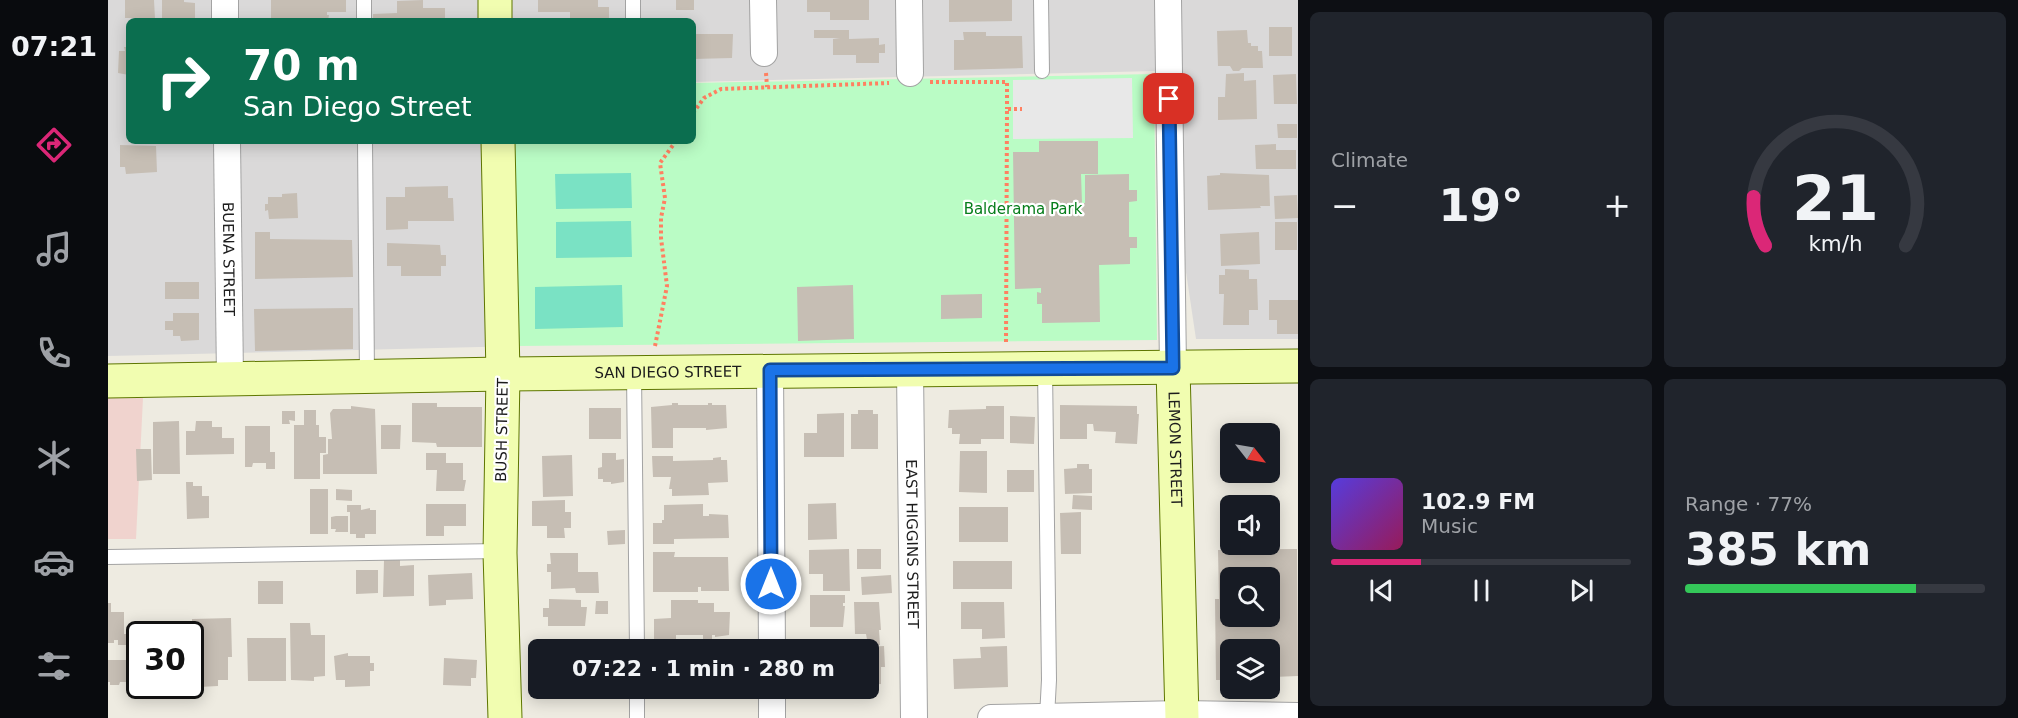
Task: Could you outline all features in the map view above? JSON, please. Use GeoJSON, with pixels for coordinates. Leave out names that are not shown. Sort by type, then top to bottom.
{"type":"FeatureCollection","features":[{"type":"Feature","properties":{"kind":"street"},"geometry":{"type":"LineString","coordinates":[[225,0],[225,18]]}},
{"type":"Feature","properties":{"kind":"street"},"geometry":{"type":"LineString","coordinates":[[495,0],[495,18]]}},
{"type":"Feature","properties":{"kind":"street"},"geometry":{"type":"LineString","coordinates":[[763,0],[765,53]]}},
{"type":"Feature","properties":{"kind":"street"},"geometry":{"type":"LineString","coordinates":[[909,0],[909,79]]}},
{"type":"Feature","properties":{"kind":"street","name":"LEMON STREET"},"geometry":{"type":"LineString","coordinates":[[1168,0],[1173,368],[1182,716]]}},
{"type":"Feature","properties":{"kind":"street","name":"BUENA STREET"},"geometry":{"type":"LineString","coordinates":[[227,144],[230,378]]}},
{"type":"Feature","properties":{"kind":"street","name":"BUSH STREET"},"geometry":{"type":"LineString","coordinates":[[498,144],[503,374],[500,551],[505,718]]}},
{"type":"Feature","properties":{"kind":"street","name":"SAN DIEGO STREET"},"geometry":{"type":"LineString","coordinates":[[108,381],[770,370],[1298,366]]}},
{"type":"Feature","properties":{"kind":"street"},"geometry":{"type":"LineString","coordinates":[[770,370],[772,639]]}},
{"type":"Feature","properties":{"kind":"street","name":"EAST HIGGINS STREET"},"geometry":{"type":"LineString","coordinates":[[910,370],[914,718]]}},
{"type":"Feature","properties":{"kind":"street"},"geometry":{"type":"LineString","coordinates":[[772,699],[772,718]]}},
{"type":"Feature","properties":{"kind":"street"},"geometry":{"type":"LineString","coordinates":[[991,718],[1298,716]]}},
{"type":"Feature","properties":{"kind":"lane"},"geometry":{"type":"LineString","coordinates":[[364,0],[364,18]]}},
{"type":"Feature","properties":{"kind":"lane"},"geometry":{"type":"LineString","coordinates":[[633,0],[633,18]]}},
{"type":"Feature","properties":{"kind":"lane"},"geometry":{"type":"LineString","coordinates":[[1041,0],[1042,71]]}},
{"type":"Feature","properties":{"kind":"lane"},"geometry":{"type":"LineString","coordinates":[[365,144],[367,376]]}},
{"type":"Feature","properties":{"kind":"lane"},"geometry":{"type":"LineString","coordinates":[[1045,369],[1049,680],[1047,717]]}},
{"type":"Feature","properties":{"kind":"lane"},"geometry":{"type":"LineString","coordinates":[[637,639],[643,373]]}},
{"type":"Feature","properties":{"kind":"lane"},"geometry":{"type":"LineString","coordinates":[[108,557],[500,551]]}},
{"type":"Feature","properties":{"kind":"lane"},"geometry":{"type":"LineString","coordinates":[[637,699],[637,718]]}},
{"type":"Feature","properties":{"kind":"path"},"geometry":{"type":"LineString","coordinates":[[696,109],[704,98],[721,89],[909,79],[1007,82],[1006,369]]}},
{"type":"Feature","properties":{"kind":"path"},"geometry":{"type":"LineString","coordinates":[[1007,109],[1022,109]]}},
{"type":"Feature","properties":{"kind":"path"},"geometry":{"type":"LineString","coordinates":[[643,373],[656,334],[667,286],[661,238],[661,218],[665,198],[660,163],[674,144]]}},
{"type":"Feature","properties":{"kind":"shaded area"},"geometry":{"type":"Polygon","coordinates":[[[108,0],[1298,0],[1298,339],[1196,339],[1156,71],[696,82],[696,18],[126,18],[126,144],[515,144],[517,346],[108,356],[108,0]]]}},
{"type":"Feature","properties":{"kind":"shaded area"},"geometry":{"type":"Polygon","coordinates":[[[1132,78],[1133,138],[1013,139],[1013,80],[1132,78]]]}},
{"type":"Feature","properties":{"kind":"shaded area"},"geometry":{"type":"Polygon","coordinates":[[[108,397],[143,398],[136,539],[108,539],[108,397]]]}},
{"type":"Feature","properties":{"kind":"green space","name":"Balderama Park"},"geometry":{"type":"Polygon","coordinates":[[[1154,74],[1157,340],[517,346],[515,144],[696,144],[696,83],[1154,74]]]}},
{"type":"Feature","properties":{"kind":"green space"},"geometry":{"type":"Polygon","coordinates":[[[631,173],[632,208],[556,209],[555,174],[631,173]]]}},
{"type":"Feature","properties":{"kind":"green space"},"geometry":{"type":"Polygon","coordinates":[[[631,221],[632,257],[556,258],[556,222],[631,221]]]}},
{"type":"Feature","properties":{"kind":"green space"},"geometry":{"type":"Polygon","coordinates":[[[622,285],[623,327],[535,329],[535,287],[622,285]]]}},
{"type":"Feature","properties":{"kind":"building"},"geometry":{"type":"Polygon","coordinates":[[[125,0],[154,0],[155,18],[125,18],[125,0]]]}},
{"type":"Feature","properties":{"kind":"building"},"geometry":{"type":"Polygon","coordinates":[[[162,0],[184,0],[184,2],[195,3],[195,18],[162,18],[162,0]]]}},
{"type":"Feature","properties":{"kind":"building"},"geometry":{"type":"Polygon","coordinates":[[[271,0],[346,0],[346,12],[327,12],[328,18],[271,18],[271,0]]]}},
{"type":"Feature","properties":{"kind":"building"},"geometry":{"type":"Polygon","coordinates":[[[423,0],[423,8],[445,8],[445,18],[373,18],[373,14],[397,13],[397,1],[423,0]]]}},
{"type":"Feature","properties":{"kind":"building"},"geometry":{"type":"Polygon","coordinates":[[[538,0],[598,0],[598,7],[609,7],[609,18],[570,18],[570,12],[538,12],[538,0]]]}},
{"type":"Feature","properties":{"kind":"building"},"geometry":{"type":"Polygon","coordinates":[[[676,0],[694,0],[694,10],[676,10],[676,0]]]}},
{"type":"Feature","properties":{"kind":"building"},"geometry":{"type":"Polygon","coordinates":[[[807,0],[869,0],[869,20],[830,20],[830,12],[807,12],[807,0]]]}},
{"type":"Feature","properties":{"kind":"building"},"geometry":{"type":"Polygon","coordinates":[[[949,0],[1012,0],[1012,21],[949,22],[949,0]]]}},
{"type":"Feature","properties":{"kind":"building"},"geometry":{"type":"Polygon","coordinates":[[[1269,27],[1292,27],[1292,56],[1269,56],[1269,27]]]}},
{"type":"Feature","properties":{"kind":"building"},"geometry":{"type":"Polygon","coordinates":[[[814,30],[849,30],[849,39],[879,38],[879,45],[885,44],[885,53],[879,53],[879,63],[856,63],[856,55],[833,55],[833,39],[840,38],[814,38],[814,30]]]}},
{"type":"Feature","properties":{"kind":"building"},"geometry":{"type":"Polygon","coordinates":[[[1247,30],[1248,43],[1251,43],[1251,46],[1258,46],[1258,51],[1262,51],[1263,68],[1242,68],[1239,71],[1233,71],[1230,66],[1218,66],[1217,31],[1247,30]]]}},
{"type":"Feature","properties":{"kind":"building"},"geometry":{"type":"Polygon","coordinates":[[[963,32],[986,32],[986,36],[1022,36],[1023,68],[954,70],[954,40],[964,40],[963,32]]]}},
{"type":"Feature","properties":{"kind":"building"},"geometry":{"type":"Polygon","coordinates":[[[696,34],[733,34],[732,58],[696,59],[696,34]]]}},
{"type":"Feature","properties":{"kind":"building"},"geometry":{"type":"Polygon","coordinates":[[[124,47],[126,47],[126,74],[118,73],[119,51],[125,51],[124,47]]]}},
{"type":"Feature","properties":{"kind":"building"},"geometry":{"type":"Polygon","coordinates":[[[1244,73],[1244,81],[1256,80],[1257,119],[1218,120],[1218,97],[1225,97],[1226,74],[1244,73]]]}},
{"type":"Feature","properties":{"kind":"building"},"geometry":{"type":"Polygon","coordinates":[[[1296,74],[1297,104],[1274,104],[1273,75],[1296,74]]]}},
{"type":"Feature","properties":{"kind":"building"},"geometry":{"type":"Polygon","coordinates":[[[1277,124],[1297,124],[1297,138],[1278,138],[1277,124]]]}},
{"type":"Feature","properties":{"kind":"building"},"geometry":{"type":"Polygon","coordinates":[[[1039,141],[1098,141],[1098,174],[1081,174],[1082,203],[1085,203],[1085,175],[1129,174],[1129,190],[1137,190],[1137,201],[1129,202],[1129,237],[1137,237],[1137,248],[1130,248],[1130,264],[1099,265],[1100,322],[1042,323],[1042,304],[1037,304],[1037,292],[1041,293],[1041,288],[1015,289],[1013,152],[1039,152],[1039,141]]]}},
{"type":"Feature","properties":{"kind":"building"},"geometry":{"type":"Polygon","coordinates":[[[1276,144],[1276,150],[1296,150],[1296,169],[1256,169],[1255,145],[1276,144]]]}},
{"type":"Feature","properties":{"kind":"building"},"geometry":{"type":"Polygon","coordinates":[[[120,145],[156,146],[157,172],[126,174],[125,167],[120,167],[120,145]]]}},
{"type":"Feature","properties":{"kind":"building"},"geometry":{"type":"Polygon","coordinates":[[[1220,173],[1269,175],[1270,206],[1208,210],[1207,176],[1220,175],[1220,173]]]}},
{"type":"Feature","properties":{"kind":"building"},"geometry":{"type":"Polygon","coordinates":[[[448,186],[448,198],[453,198],[454,221],[408,221],[408,229],[386,230],[386,197],[405,197],[405,187],[448,186]]]}},
{"type":"Feature","properties":{"kind":"building"},"geometry":{"type":"Polygon","coordinates":[[[297,193],[298,218],[269,219],[268,210],[265,211],[268,197],[282,197],[282,194],[297,193]]]}},
{"type":"Feature","properties":{"kind":"building"},"geometry":{"type":"Polygon","coordinates":[[[1297,195],[1298,218],[1275,219],[1274,196],[1297,195]]]}},
{"type":"Feature","properties":{"kind":"building"},"geometry":{"type":"Polygon","coordinates":[[[1275,222],[1297,222],[1297,250],[1275,250],[1275,222]]]}},
{"type":"Feature","properties":{"kind":"building"},"geometry":{"type":"Polygon","coordinates":[[[255,232],[270,232],[270,239],[352,240],[353,277],[255,279],[255,232]]]}},
{"type":"Feature","properties":{"kind":"building"},"geometry":{"type":"Polygon","coordinates":[[[1259,232],[1260,264],[1221,266],[1220,234],[1259,232]]]}},
{"type":"Feature","properties":{"kind":"building"},"geometry":{"type":"Polygon","coordinates":[[[387,243],[440,245],[441,255],[446,255],[446,266],[441,266],[441,276],[401,276],[401,266],[387,266],[387,243]]]}},
{"type":"Feature","properties":{"kind":"building"},"geometry":{"type":"Polygon","coordinates":[[[1225,269],[1249,270],[1249,279],[1257,279],[1258,310],[1249,310],[1249,325],[1223,325],[1224,294],[1219,294],[1219,275],[1225,275],[1225,269]]]}},
{"type":"Feature","properties":{"kind":"building"},"geometry":{"type":"Polygon","coordinates":[[[165,282],[199,282],[199,299],[165,299],[165,282]]]}},
{"type":"Feature","properties":{"kind":"building"},"geometry":{"type":"Polygon","coordinates":[[[853,285],[854,339],[798,341],[797,287],[853,285]]]}},
{"type":"Feature","properties":{"kind":"building"},"geometry":{"type":"Polygon","coordinates":[[[982,294],[982,318],[941,319],[941,295],[982,294]]]}},
{"type":"Feature","properties":{"kind":"building"},"geometry":{"type":"Polygon","coordinates":[[[1269,300],[1298,300],[1298,334],[1277,334],[1277,320],[1269,320],[1269,300]]]}},
{"type":"Feature","properties":{"kind":"building"},"geometry":{"type":"Polygon","coordinates":[[[353,308],[353,349],[255,351],[254,309],[353,308]]]}},
{"type":"Feature","properties":{"kind":"building"},"geometry":{"type":"Polygon","coordinates":[[[173,313],[199,313],[199,340],[181,341],[180,336],[173,336],[173,330],[165,330],[165,321],[173,321],[173,313]]]}},
{"type":"Feature","properties":{"kind":"building"},"geometry":{"type":"Polygon","coordinates":[[[412,403],[437,403],[437,407],[482,407],[482,447],[437,447],[436,443],[412,442],[412,403]]]}},
{"type":"Feature","properties":{"kind":"building"},"geometry":{"type":"Polygon","coordinates":[[[672,403],[726,405],[727,428],[706,430],[706,428],[673,428],[673,448],[652,448],[651,407],[672,405],[672,403]]]}},
{"type":"Feature","properties":{"kind":"building"},"geometry":{"type":"Polygon","coordinates":[[[1060,405],[1137,406],[1137,414],[1139,414],[1137,444],[1115,443],[1116,432],[1094,431],[1093,424],[1087,424],[1087,439],[1060,439],[1060,405]]]}},
{"type":"Feature","properties":{"kind":"building"},"geometry":{"type":"Polygon","coordinates":[[[351,406],[375,409],[377,474],[323,474],[323,455],[328,454],[328,439],[332,439],[330,413],[333,409],[351,409],[351,406]]]}},
{"type":"Feature","properties":{"kind":"building"},"geometry":{"type":"Polygon","coordinates":[[[986,406],[1004,406],[1004,439],[981,439],[981,444],[959,444],[960,434],[952,434],[952,428],[948,428],[949,410],[986,409],[986,406]]]}},
{"type":"Feature","properties":{"kind":"building"},"geometry":{"type":"Polygon","coordinates":[[[589,408],[621,408],[621,439],[589,439],[589,408]]]}},
{"type":"Feature","properties":{"kind":"building"},"geometry":{"type":"Polygon","coordinates":[[[304,410],[316,410],[319,437],[326,437],[326,453],[320,453],[320,479],[294,479],[294,425],[304,425],[304,410]]]}},
{"type":"Feature","properties":{"kind":"building"},"geometry":{"type":"Polygon","coordinates":[[[858,410],[873,410],[873,414],[878,414],[878,449],[851,449],[851,414],[858,414],[858,410]]]}},
{"type":"Feature","properties":{"kind":"building"},"geometry":{"type":"Polygon","coordinates":[[[282,411],[295,411],[295,421],[289,420],[290,424],[282,424],[282,411]]]}},
{"type":"Feature","properties":{"kind":"building"},"geometry":{"type":"Polygon","coordinates":[[[844,413],[844,457],[804,457],[804,433],[817,433],[817,414],[844,413]]]}},
{"type":"Feature","properties":{"kind":"building"},"geometry":{"type":"Polygon","coordinates":[[[1010,416],[1035,417],[1034,444],[1010,443],[1010,416]]]}},
{"type":"Feature","properties":{"kind":"building"},"geometry":{"type":"Polygon","coordinates":[[[179,421],[180,474],[153,474],[153,422],[179,421]]]}},
{"type":"Feature","properties":{"kind":"building"},"geometry":{"type":"Polygon","coordinates":[[[196,421],[212,421],[212,427],[222,427],[222,438],[234,438],[234,454],[186,455],[186,431],[195,431],[196,421]]]}},
{"type":"Feature","properties":{"kind":"building"},"geometry":{"type":"Polygon","coordinates":[[[381,425],[401,425],[400,449],[381,449],[381,425]]]}},
{"type":"Feature","properties":{"kind":"building"},"geometry":{"type":"Polygon","coordinates":[[[245,426],[270,426],[270,452],[275,452],[275,469],[266,469],[266,463],[253,463],[252,467],[245,467],[245,426]]]}},
{"type":"Feature","properties":{"kind":"building"},"geometry":{"type":"Polygon","coordinates":[[[136,449],[151,449],[152,480],[137,481],[136,449]]]}},
{"type":"Feature","properties":{"kind":"building"},"geometry":{"type":"Polygon","coordinates":[[[960,451],[987,451],[987,493],[959,492],[960,451]]]}},
{"type":"Feature","properties":{"kind":"building"},"geometry":{"type":"Polygon","coordinates":[[[426,453],[446,453],[446,463],[463,463],[463,480],[466,480],[464,491],[436,491],[437,470],[426,470],[426,453]]]}},
{"type":"Feature","properties":{"kind":"building"},"geometry":{"type":"Polygon","coordinates":[[[602,453],[616,453],[616,460],[624,459],[624,482],[611,484],[611,482],[598,479],[598,468],[602,467],[602,453]]]}},
{"type":"Feature","properties":{"kind":"building"},"geometry":{"type":"Polygon","coordinates":[[[572,455],[573,496],[543,497],[542,456],[572,455]]]}},
{"type":"Feature","properties":{"kind":"building"},"geometry":{"type":"Polygon","coordinates":[[[652,456],[673,456],[673,461],[713,460],[713,458],[721,457],[721,460],[727,460],[728,482],[708,483],[709,495],[672,496],[672,489],[669,489],[671,477],[653,477],[652,456]]]}},
{"type":"Feature","properties":{"kind":"building"},"geometry":{"type":"Polygon","coordinates":[[[1077,464],[1089,464],[1089,469],[1092,469],[1092,493],[1065,494],[1064,469],[1077,468],[1077,464]]]}},
{"type":"Feature","properties":{"kind":"building"},"geometry":{"type":"Polygon","coordinates":[[[1007,470],[1034,470],[1034,492],[1007,492],[1007,470]]]}},
{"type":"Feature","properties":{"kind":"building"},"geometry":{"type":"Polygon","coordinates":[[[186,482],[193,482],[193,486],[202,486],[202,496],[209,496],[209,518],[187,519],[186,482]]]}},
{"type":"Feature","properties":{"kind":"building"},"geometry":{"type":"Polygon","coordinates":[[[310,489],[328,489],[328,534],[310,534],[310,489]]]}},
{"type":"Feature","properties":{"kind":"building"},"geometry":{"type":"Polygon","coordinates":[[[336,489],[352,490],[352,501],[336,500],[336,489]]]}},
{"type":"Feature","properties":{"kind":"building"},"geometry":{"type":"Polygon","coordinates":[[[1073,495],[1092,496],[1092,510],[1072,509],[1073,495]]]}},
{"type":"Feature","properties":{"kind":"building"},"geometry":{"type":"Polygon","coordinates":[[[565,500],[565,512],[571,512],[571,528],[564,528],[565,538],[547,538],[547,526],[532,526],[532,501],[565,500]]]}},
{"type":"Feature","properties":{"kind":"building"},"geometry":{"type":"Polygon","coordinates":[[[836,503],[837,539],[808,540],[808,504],[836,503]]]}},
{"type":"Feature","properties":{"kind":"building"},"geometry":{"type":"Polygon","coordinates":[[[426,504],[466,504],[466,526],[444,526],[444,536],[426,536],[426,504]]]}},
{"type":"Feature","properties":{"kind":"building"},"geometry":{"type":"Polygon","coordinates":[[[703,504],[703,516],[728,515],[729,538],[674,539],[674,544],[653,544],[653,523],[662,523],[664,520],[664,505],[703,504]]]}},
{"type":"Feature","properties":{"kind":"building"},"geometry":{"type":"Polygon","coordinates":[[[347,505],[361,505],[361,510],[370,508],[370,510],[376,510],[376,534],[365,534],[365,538],[356,538],[356,534],[350,534],[350,512],[347,512],[347,505]]]}},
{"type":"Feature","properties":{"kind":"building"},"geometry":{"type":"Polygon","coordinates":[[[959,507],[1008,507],[1008,542],[959,542],[959,507]]]}},
{"type":"Feature","properties":{"kind":"building"},"geometry":{"type":"Polygon","coordinates":[[[1081,512],[1081,554],[1061,554],[1060,513],[1081,512]]]}},
{"type":"Feature","properties":{"kind":"building"},"geometry":{"type":"Polygon","coordinates":[[[348,516],[348,532],[335,532],[336,529],[331,529],[331,517],[348,516]]]}},
{"type":"Feature","properties":{"kind":"building"},"geometry":{"type":"Polygon","coordinates":[[[625,530],[625,544],[608,545],[607,531],[625,530]]]}},
{"type":"Feature","properties":{"kind":"building"},"geometry":{"type":"Polygon","coordinates":[[[849,549],[850,591],[823,591],[823,574],[809,574],[809,550],[849,549]]]}},
{"type":"Feature","properties":{"kind":"building"},"geometry":{"type":"Polygon","coordinates":[[[857,549],[881,549],[881,569],[857,569],[857,549]]]}},
{"type":"Feature","properties":{"kind":"building"},"geometry":{"type":"Polygon","coordinates":[[[1280,549],[1297,549],[1298,676],[1280,677],[1280,639],[1220,639],[1220,680],[1216,680],[1215,599],[1219,599],[1218,550],[1220,550],[1220,555],[1280,555],[1280,549]]]}},
{"type":"Feature","properties":{"kind":"building"},"geometry":{"type":"Polygon","coordinates":[[[653,552],[675,552],[674,557],[728,557],[729,591],[701,591],[701,587],[698,587],[698,592],[653,592],[653,552]]]}},
{"type":"Feature","properties":{"kind":"building"},"geometry":{"type":"Polygon","coordinates":[[[550,553],[578,553],[578,572],[598,572],[599,593],[576,593],[575,588],[551,589],[551,572],[547,572],[547,564],[551,564],[550,553]]]}},
{"type":"Feature","properties":{"kind":"building"},"geometry":{"type":"Polygon","coordinates":[[[384,560],[400,560],[400,566],[414,565],[414,596],[383,597],[384,560]]]}},
{"type":"Feature","properties":{"kind":"building"},"geometry":{"type":"Polygon","coordinates":[[[953,561],[1012,561],[1012,589],[953,589],[953,561]]]}},
{"type":"Feature","properties":{"kind":"building"},"geometry":{"type":"Polygon","coordinates":[[[356,570],[378,570],[378,593],[356,594],[356,570]]]}},
{"type":"Feature","properties":{"kind":"building"},"geometry":{"type":"Polygon","coordinates":[[[472,573],[473,599],[446,600],[446,605],[429,606],[428,575],[472,573]]]}},
{"type":"Feature","properties":{"kind":"building"},"geometry":{"type":"Polygon","coordinates":[[[891,575],[892,593],[862,595],[861,577],[891,575]]]}},
{"type":"Feature","properties":{"kind":"building"},"geometry":{"type":"Polygon","coordinates":[[[258,581],[283,581],[283,604],[258,604],[258,581]]]}},
{"type":"Feature","properties":{"kind":"building"},"geometry":{"type":"Polygon","coordinates":[[[810,595],[845,595],[843,627],[810,627],[810,595]]]}},
{"type":"Feature","properties":{"kind":"building"},"geometry":{"type":"Polygon","coordinates":[[[549,599],[581,600],[581,607],[587,607],[585,626],[548,626],[548,617],[543,617],[543,608],[549,608],[549,599]]]}},
{"type":"Feature","properties":{"kind":"building"},"geometry":{"type":"Polygon","coordinates":[[[671,600],[698,600],[698,603],[714,603],[714,612],[730,612],[729,635],[715,637],[712,635],[712,639],[703,639],[703,635],[676,635],[676,639],[654,639],[654,619],[671,618],[671,600]]]}},
{"type":"Feature","properties":{"kind":"building"},"geometry":{"type":"Polygon","coordinates":[[[596,601],[608,601],[608,614],[595,614],[596,601]]]}},
{"type":"Feature","properties":{"kind":"building"},"geometry":{"type":"Polygon","coordinates":[[[854,602],[879,602],[880,645],[879,639],[867,639],[866,634],[855,634],[854,602]]]}},
{"type":"Feature","properties":{"kind":"building"},"geometry":{"type":"Polygon","coordinates":[[[961,602],[1004,602],[1005,638],[982,639],[982,629],[961,629],[961,602]]]}},
{"type":"Feature","properties":{"kind":"building"},"geometry":{"type":"Polygon","coordinates":[[[108,603],[111,603],[111,612],[124,612],[126,645],[118,645],[118,640],[108,643],[108,603]]]}},
{"type":"Feature","properties":{"kind":"building"},"geometry":{"type":"Polygon","coordinates":[[[231,618],[232,657],[228,657],[228,680],[218,680],[218,686],[204,687],[204,621],[192,621],[192,619],[231,618]]]}},
{"type":"Feature","properties":{"kind":"building"},"geometry":{"type":"Polygon","coordinates":[[[290,623],[310,623],[311,635],[325,635],[325,676],[314,677],[314,681],[291,680],[290,623]]]}},
{"type":"Feature","properties":{"kind":"building"},"geometry":{"type":"Polygon","coordinates":[[[247,638],[286,638],[286,681],[248,681],[247,638]]]}},
{"type":"Feature","properties":{"kind":"building"},"geometry":{"type":"Polygon","coordinates":[[[879,646],[884,646],[885,667],[881,667],[881,684],[879,684],[879,646]]]}},
{"type":"Feature","properties":{"kind":"building"},"geometry":{"type":"Polygon","coordinates":[[[1007,646],[1008,687],[954,689],[953,659],[981,658],[980,647],[1007,646]]]}},
{"type":"Feature","properties":{"kind":"building"},"geometry":{"type":"Polygon","coordinates":[[[348,653],[348,656],[370,656],[370,663],[374,663],[374,671],[370,671],[370,686],[345,687],[345,680],[336,680],[334,656],[348,653]]]}},
{"type":"Feature","properties":{"kind":"building"},"geometry":{"type":"Polygon","coordinates":[[[444,658],[477,660],[476,678],[471,678],[471,686],[443,685],[444,658]]]}},
{"type":"Feature","properties":{"kind":"building"},"geometry":{"type":"Polygon","coordinates":[[[108,660],[126,660],[126,682],[110,685],[108,660]]]}},
{"type":"Feature","properties":{"kind":"route"},"geometry":{"type":"LineString","coordinates":[[771,584],[770,370],[1173,368],[1169,99]]}}]}
